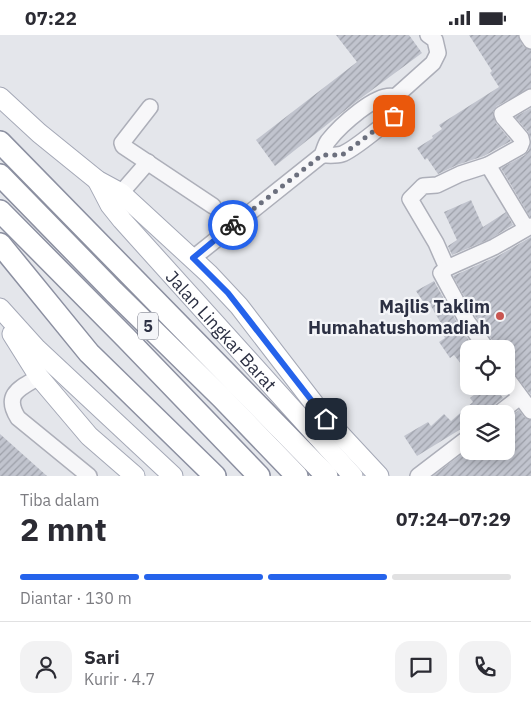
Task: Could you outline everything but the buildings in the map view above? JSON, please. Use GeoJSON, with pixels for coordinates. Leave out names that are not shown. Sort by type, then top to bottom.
{"type":"FeatureCollection","features":[{"type":"Feature","properties":{"kind":"highway"},"geometry":{"type":"LineString","coordinates":[[0,142],[327,476]]}},
{"type":"Feature","properties":{"kind":"highway","name":"5"},"geometry":{"type":"LineString","coordinates":[[0,175],[114,293],[222,398],[297,476]]}},
{"type":"Feature","properties":{"kind":"highway","name":"5"},"geometry":{"type":"LineString","coordinates":[[0,211],[259,476]]}},
{"type":"Feature","properties":{"kind":"highway"},"geometry":{"type":"LineString","coordinates":[[0,244],[89,353],[215,476]]}},
{"type":"Feature","properties":{"kind":"main road","name":"Jalan Lingkar Barat"},"geometry":{"type":"LineString","coordinates":[[0,97],[97,180],[116,199],[353,476]]}},
{"type":"Feature","properties":{"kind":"main road","name":"Jalan Lingkar Barat"},"geometry":{"type":"LineString","coordinates":[[116,199],[193,258],[228,293],[326,419],[378,476]]}},
{"type":"Feature","properties":{"kind":"main road"},"geometry":{"type":"LineString","coordinates":[[1,312],[37,349],[173,476]]}},
{"type":"Feature","properties":{"kind":"main road"},"geometry":{"type":"LineString","coordinates":[[1,312],[39,377],[89,437],[135,476]]}},
{"type":"Feature","properties":{"kind":"street"},"geometry":{"type":"LineString","coordinates":[[395,97],[433,63],[438,53],[435,40],[428,35]]}},
{"type":"Feature","properties":{"kind":"street"},"geometry":{"type":"LineString","coordinates":[[527,35],[531,41]]}},
{"type":"Feature","properties":{"kind":"street"},"geometry":{"type":"LineString","coordinates":[[193,258],[322,155],[327,142],[358,112],[385,95],[395,97],[398,102],[398,108],[394,116],[379,129],[342,155],[322,155]]}},
{"type":"Feature","properties":{"kind":"street"},"geometry":{"type":"LineString","coordinates":[[447,268],[436,243],[410,197],[423,185],[437,185],[460,174],[488,165],[520,147],[521,137],[502,114],[531,97]]}},
{"type":"Feature","properties":{"kind":"street"},"geometry":{"type":"LineString","coordinates":[[150,107],[122,143],[123,146],[213,206]]}},
{"type":"Feature","properties":{"kind":"street"},"geometry":{"type":"LineString","coordinates":[[116,199],[148,162]]}},
{"type":"Feature","properties":{"kind":"street"},"geometry":{"type":"LineString","coordinates":[[480,340],[467,321],[441,273],[447,268],[494,247],[529,227],[488,165]]}},
{"type":"Feature","properties":{"kind":"street"},"geometry":{"type":"LineString","coordinates":[[39,377],[20,388],[13,395],[12,408],[18,418],[89,476]]}},
{"type":"Feature","properties":{"kind":"street"},"geometry":{"type":"LineString","coordinates":[[515,388],[527,402],[515,407]]}},
{"type":"Feature","properties":{"kind":"street"},"geometry":{"type":"LineString","coordinates":[[418,476],[460,444]]}},
{"type":"Feature","properties":{"kind":"way so far"},"geometry":{"type":"LineString","coordinates":[[233,225],[322,155],[342,155],[394,116]]}},
{"type":"Feature","properties":{"kind":"place","name":"Majlis Taklim Humahatushomadiah"},"geometry":{"type":"Point","coordinates":[500,316]}},
{"type":"Feature","properties":{"kind":"route"},"geometry":{"type":"LineString","coordinates":[[233,225],[193,258],[239,306],[326,419]]}}]}
